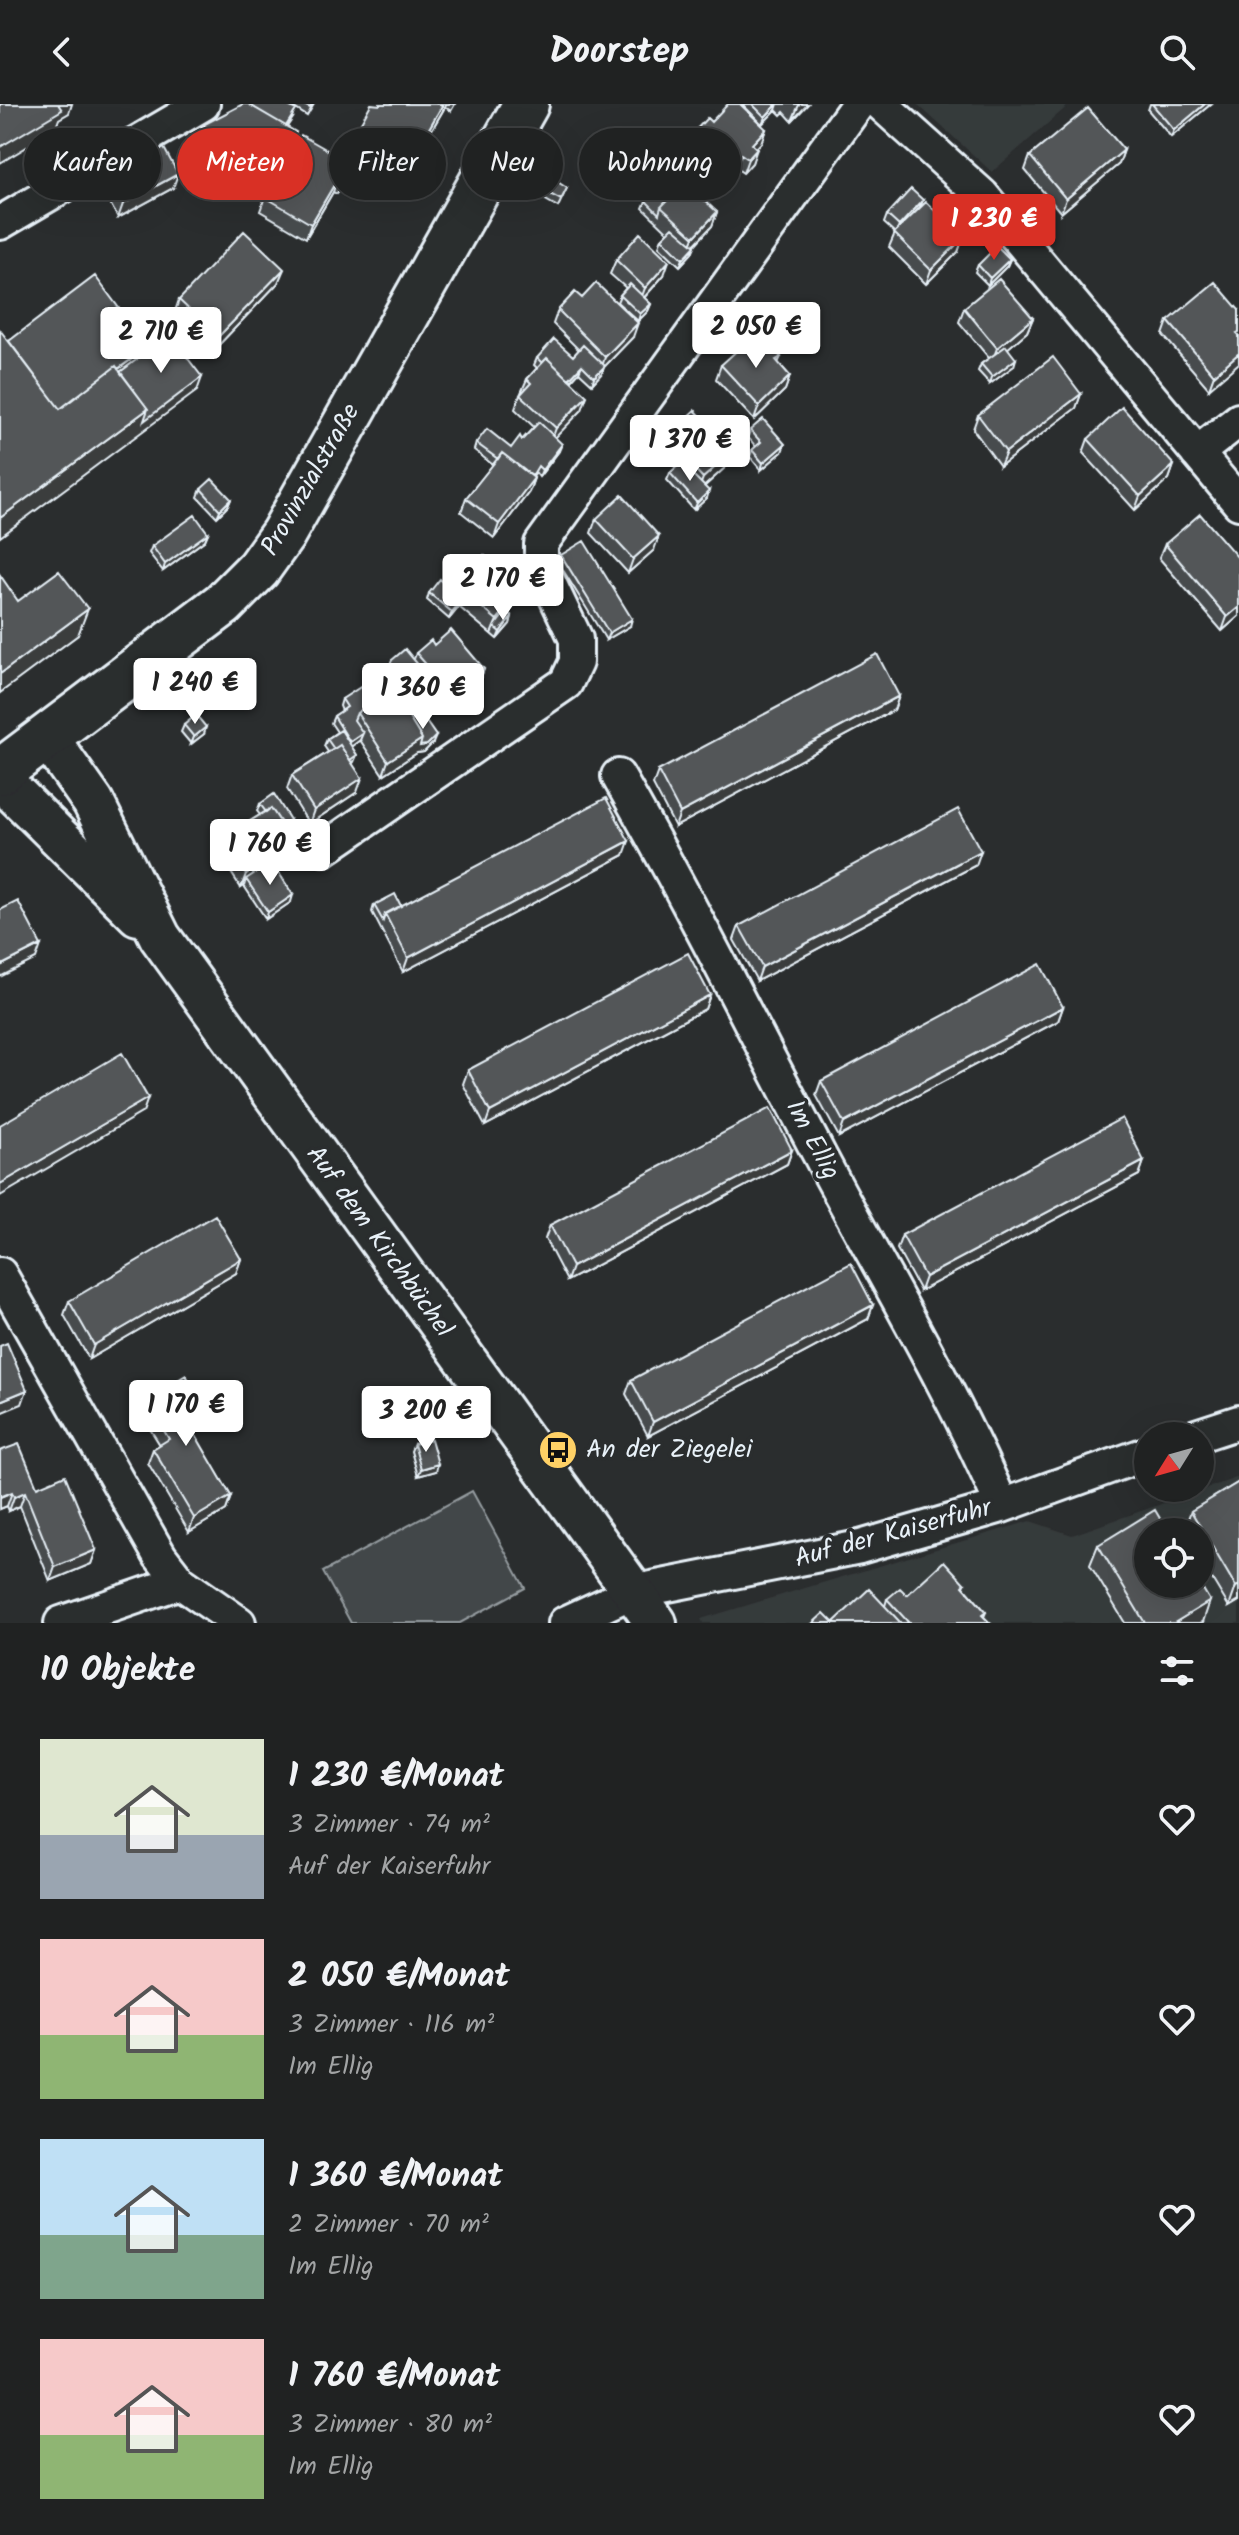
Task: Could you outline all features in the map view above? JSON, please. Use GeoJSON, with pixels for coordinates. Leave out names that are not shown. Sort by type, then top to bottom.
{"type":"FeatureCollection","features":[{"type":"Feature","properties":{"kind":"main road","name":"Provinzialstraße"},"geometry":{"type":"LineString","coordinates":[[0,772],[223,604],[258,569],[283,534],[526,104]]}},
{"type":"Feature","properties":{"kind":"street"},"geometry":{"type":"LineString","coordinates":[[0,223],[203,104]]}},
{"type":"Feature","properties":{"kind":"street"},"geometry":{"type":"LineString","coordinates":[[324,849],[566,683],[576,662],[576,639],[541,566],[541,544],[858,104]]}},
{"type":"Feature","properties":{"kind":"street"},"geometry":{"type":"LineString","coordinates":[[881,104],[982,195],[1239,503]]}},
{"type":"Feature","properties":{"kind":"street"},"geometry":{"type":"LineString","coordinates":[[1197,453],[1239,420]]}},
{"type":"Feature","properties":{"kind":"street","name":"Auf dem Kirchbüchel"},"geometry":{"type":"LineString","coordinates":[[48,738],[93,802],[160,937],[644,1608]]}},
{"type":"Feature","properties":{"kind":"street","name":"Im Ellig"},"geometry":{"type":"LineString","coordinates":[[618,776],[975,1443],[1002,1506]]}},
{"type":"Feature","properties":{"kind":"street","name":"Auf dem Kirchbüchel"},"geometry":{"type":"LineString","coordinates":[[0,779],[160,937]]}},
{"type":"Feature","properties":{"kind":"street"},"geometry":{"type":"LineString","coordinates":[[0,1274],[160,1556],[180,1582],[239,1623]]}},
{"type":"Feature","properties":{"kind":"street"},"geometry":{"type":"LineString","coordinates":[[1214,1430],[1239,1422]]}},
{"type":"Feature","properties":{"kind":"street","name":"Auf der Kaiserfuhr"},"geometry":{"type":"LineString","coordinates":[[644,1608],[1002,1506],[1134,1458]]}},
{"type":"Feature","properties":{"kind":"street"},"geometry":{"type":"LineString","coordinates":[[61,1623],[180,1582]]}},
{"type":"Feature","properties":{"kind":"street"},"geometry":{"type":"LineString","coordinates":[[565,1623],[644,1608]]}},
{"type":"Feature","properties":{"kind":"shaded area"},"geometry":{"type":"Polygon","coordinates":[[[917,104],[1070,104],[992,172],[917,104]]]}},
{"type":"Feature","properties":{"kind":"shaded area"},"geometry":{"type":"Polygon","coordinates":[[[1239,1477],[1239,1623],[703,1623],[701,1619],[1030,1521],[1072,1535],[1167,1502],[1214,1502],[1214,1486],[1239,1477]]]}},
{"type":"Feature","properties":{"kind":"shaded area"},"geometry":{"type":"Polygon","coordinates":[[[472,1491],[525,1588],[460,1623],[351,1623],[323,1572],[472,1491]]]}},
{"type":"Feature","properties":{"kind":"building"},"geometry":{"type":"Polygon","coordinates":[[[0,104],[58,104],[62,110],[32,128],[24,128],[24,133],[0,147],[0,104]]]}},
{"type":"Feature","properties":{"kind":"building"},"geometry":{"type":"Polygon","coordinates":[[[248,104],[289,128],[208,128],[203,125],[248,104]]]}},
{"type":"Feature","properties":{"kind":"building"},"geometry":{"type":"Polygon","coordinates":[[[252,104],[285,104],[296,110],[286,126],[252,104]]]}},
{"type":"Feature","properties":{"kind":"building"},"geometry":{"type":"Polygon","coordinates":[[[371,104],[443,104],[429,128],[371,128],[361,122],[371,104]]]}},
{"type":"Feature","properties":{"kind":"building"},"geometry":{"type":"Polygon","coordinates":[[[728,104],[740,104],[766,129],[752,144],[757,149],[748,159],[741,154],[741,128],[698,128],[707,118],[711,122],[728,104]]]}},
{"type":"Feature","properties":{"kind":"building"},"geometry":{"type":"Polygon","coordinates":[[[752,104],[777,104],[765,117],[752,104]]]}},
{"type":"Feature","properties":{"kind":"building"},"geometry":{"type":"Polygon","coordinates":[[[1152,104],[1205,104],[1174,130],[1152,104]]]}},
{"type":"Feature","properties":{"kind":"building"},"geometry":{"type":"Polygon","coordinates":[[[1088,108],[1124,150],[1066,199],[1030,156],[1088,108]]]}},
{"type":"Feature","properties":{"kind":"building"},"geometry":{"type":"Polygon","coordinates":[[[313,142],[329,151],[329,193],[311,224],[270,200],[313,200],[313,142]]]}},
{"type":"Feature","properties":{"kind":"building"},"geometry":{"type":"Polygon","coordinates":[[[164,148],[177,175],[161,183],[161,150],[164,148]]]}},
{"type":"Feature","properties":{"kind":"building"},"geometry":{"type":"Polygon","coordinates":[[[911,189],[923,200],[899,226],[887,215],[911,189]]]}},
{"type":"Feature","properties":{"kind":"building"},"geometry":{"type":"Polygon","coordinates":[[[647,200],[668,200],[659,214],[647,200]]]}},
{"type":"Feature","properties":{"kind":"building"},"geometry":{"type":"Polygon","coordinates":[[[668,200],[704,200],[717,212],[694,237],[661,207],[668,200]]]}},
{"type":"Feature","properties":{"kind":"building"},"geometry":{"type":"Polygon","coordinates":[[[926,202],[963,238],[931,270],[894,233],[926,202]]]}},
{"type":"Feature","properties":{"kind":"building"},"geometry":{"type":"Polygon","coordinates":[[[673,227],[695,246],[683,259],[662,238],[673,227]]]}},
{"type":"Feature","properties":{"kind":"building"},"geometry":{"type":"Polygon","coordinates":[[[244,231],[284,269],[218,337],[179,300],[244,231]]]}},
{"type":"Feature","properties":{"kind":"building"},"geometry":{"type":"Polygon","coordinates":[[[640,233],[669,261],[645,288],[616,260],[640,233]]]}},
{"type":"Feature","properties":{"kind":"building"},"geometry":{"type":"Polygon","coordinates":[[[997,246],[1010,259],[990,278],[978,265],[997,246]]]}},
{"type":"Feature","properties":{"kind":"building"},"geometry":{"type":"Polygon","coordinates":[[[95,276],[148,347],[118,369],[116,366],[60,409],[9,341],[95,276]]]}},
{"type":"Feature","properties":{"kind":"building"},"geometry":{"type":"Polygon","coordinates":[[[999,279],[1033,318],[997,348],[964,308],[999,279]]]}},
{"type":"Feature","properties":{"kind":"building"},"geometry":{"type":"Polygon","coordinates":[[[1215,282],[1239,310],[1239,353],[1214,375],[1168,321],[1215,282]]]}},
{"type":"Feature","properties":{"kind":"building"},"geometry":{"type":"Polygon","coordinates":[[[596,283],[638,323],[605,357],[558,310],[575,292],[582,298],[596,283]]]}},
{"type":"Feature","properties":{"kind":"building"},"geometry":{"type":"Polygon","coordinates":[[[630,284],[651,304],[640,314],[620,295],[630,284]]]}},
{"type":"Feature","properties":{"kind":"building"},"geometry":{"type":"Polygon","coordinates":[[[0,330],[60,409],[116,366],[148,409],[0,518],[0,330]]]}},
{"type":"Feature","properties":{"kind":"building"},"geometry":{"type":"Polygon","coordinates":[[[170,335],[202,377],[144,421],[148,409],[120,372],[170,335]]]}},
{"type":"Feature","properties":{"kind":"building"},"geometry":{"type":"Polygon","coordinates":[[[753,336],[765,348],[768,344],[781,357],[776,360],[790,376],[759,406],[721,365],[753,336]]]}},
{"type":"Feature","properties":{"kind":"building"},"geometry":{"type":"Polygon","coordinates":[[[554,339],[573,356],[583,345],[605,366],[594,377],[582,365],[569,379],[547,358],[542,363],[537,358],[554,339]]]}},
{"type":"Feature","properties":{"kind":"building"},"geometry":{"type":"Polygon","coordinates":[[[1006,346],[1016,359],[992,377],[981,364],[1006,346]]]}},
{"type":"Feature","properties":{"kind":"building"},"geometry":{"type":"Polygon","coordinates":[[[1053,357],[1081,394],[1006,452],[978,415],[1053,357]]]}},
{"type":"Feature","properties":{"kind":"building"},"geometry":{"type":"Polygon","coordinates":[[[547,358],[587,396],[556,428],[520,395],[531,383],[527,379],[547,358]]]}},
{"type":"Feature","properties":{"kind":"building"},"geometry":{"type":"Polygon","coordinates":[[[1122,407],[1174,465],[1140,496],[1088,439],[1122,407]]]}},
{"type":"Feature","properties":{"kind":"building"},"geometry":{"type":"Polygon","coordinates":[[[695,410],[733,451],[703,478],[665,437],[695,410]]]}},
{"type":"Feature","properties":{"kind":"building"},"geometry":{"type":"Polygon","coordinates":[[[763,419],[785,444],[763,463],[752,450],[761,442],[750,430],[763,419]]]}},
{"type":"Feature","properties":{"kind":"building"},"geometry":{"type":"Polygon","coordinates":[[[539,422],[562,444],[542,470],[538,466],[532,476],[502,453],[498,459],[476,443],[487,429],[511,448],[520,436],[522,440],[539,422]]]}},
{"type":"Feature","properties":{"kind":"building"},"geometry":{"type":"Polygon","coordinates":[[[502,453],[534,478],[499,524],[466,498],[502,453]]]}},
{"type":"Feature","properties":{"kind":"building"},"geometry":{"type":"Polygon","coordinates":[[[681,463],[709,491],[697,503],[670,473],[681,463]]]}},
{"type":"Feature","properties":{"kind":"building"},"geometry":{"type":"Polygon","coordinates":[[[212,479],[231,499],[220,510],[201,489],[212,479]]]}},
{"type":"Feature","properties":{"kind":"building"},"geometry":{"type":"Polygon","coordinates":[[[622,495],[659,536],[633,559],[596,519],[622,495]]]}},
{"type":"Feature","properties":{"kind":"building"},"geometry":{"type":"Polygon","coordinates":[[[1200,514],[1239,559],[1239,607],[1227,617],[1165,544],[1200,514]]]}},
{"type":"Feature","properties":{"kind":"building"},"geometry":{"type":"Polygon","coordinates":[[[195,515],[208,533],[165,564],[152,546],[195,515]]]}},
{"type":"Feature","properties":{"kind":"building"},"geometry":{"type":"Polygon","coordinates":[[[584,541],[632,619],[609,633],[561,555],[584,541]]]}},
{"type":"Feature","properties":{"kind":"building"},"geometry":{"type":"Polygon","coordinates":[[[484,555],[522,589],[497,620],[452,583],[465,568],[470,572],[484,555]]]}},
{"type":"Feature","properties":{"kind":"building"},"geometry":{"type":"Polygon","coordinates":[[[59,571],[88,609],[0,674],[0,575],[18,601],[59,571]]]}},
{"type":"Feature","properties":{"kind":"building"},"geometry":{"type":"Polygon","coordinates":[[[440,579],[462,600],[452,612],[429,593],[440,579]]]}},
{"type":"Feature","properties":{"kind":"building"},"geometry":{"type":"Polygon","coordinates":[[[506,612],[512,616],[500,632],[494,627],[506,612]]]}},
{"type":"Feature","properties":{"kind":"building"},"geometry":{"type":"Polygon","coordinates":[[[451,630],[484,669],[454,696],[416,653],[431,640],[434,645],[451,630]]]}},
{"type":"Feature","properties":{"kind":"building"},"geometry":{"type":"Polygon","coordinates":[[[405,649],[424,672],[403,691],[384,680],[392,660],[405,649]]]}},
{"type":"Feature","properties":{"kind":"building"},"geometry":{"type":"Polygon","coordinates":[[[877,654],[899,696],[680,813],[658,771],[877,654]]]}},
{"type":"Feature","properties":{"kind":"building"},"geometry":{"type":"Polygon","coordinates":[[[376,677],[390,698],[377,707],[373,702],[357,713],[354,720],[363,733],[350,742],[334,716],[347,707],[342,699],[376,677]]]}},
{"type":"Feature","properties":{"kind":"building"},"geometry":{"type":"Polygon","coordinates":[[[395,695],[422,739],[388,761],[357,713],[373,702],[377,707],[395,695]]]}},
{"type":"Feature","properties":{"kind":"building"},"geometry":{"type":"Polygon","coordinates":[[[405,711],[412,720],[417,717],[427,723],[436,736],[427,745],[420,746],[422,739],[405,711]]]}},
{"type":"Feature","properties":{"kind":"building"},"geometry":{"type":"Polygon","coordinates":[[[196,715],[206,727],[194,737],[184,725],[196,715]]]}},
{"type":"Feature","properties":{"kind":"building"},"geometry":{"type":"Polygon","coordinates":[[[341,730],[357,755],[350,760],[340,745],[334,749],[327,739],[341,730]]]}},
{"type":"Feature","properties":{"kind":"building"},"geometry":{"type":"Polygon","coordinates":[[[340,745],[362,778],[314,810],[292,775],[340,745]]]}},
{"type":"Feature","properties":{"kind":"building"},"geometry":{"type":"Polygon","coordinates":[[[274,794],[290,820],[282,825],[271,808],[266,812],[260,804],[274,794]]]}},
{"type":"Feature","properties":{"kind":"building"},"geometry":{"type":"Polygon","coordinates":[[[606,798],[629,841],[408,958],[385,914],[606,798]]]}},
{"type":"Feature","properties":{"kind":"building"},"geometry":{"type":"Polygon","coordinates":[[[271,808],[294,842],[246,874],[223,838],[271,808]]]}},
{"type":"Feature","properties":{"kind":"building"},"geometry":{"type":"Polygon","coordinates":[[[958,809],[981,851],[762,967],[739,926],[958,809]]]}},
{"type":"Feature","properties":{"kind":"building"},"geometry":{"type":"Polygon","coordinates":[[[272,862],[293,895],[268,912],[246,879],[272,862]]]}},
{"type":"Feature","properties":{"kind":"building"},"geometry":{"type":"Polygon","coordinates":[[[395,894],[401,906],[385,914],[383,921],[374,905],[395,894]]]}},
{"type":"Feature","properties":{"kind":"building"},"geometry":{"type":"Polygon","coordinates":[[[18,901],[41,945],[0,966],[0,910],[18,901]]]}},
{"type":"Feature","properties":{"kind":"building"},"geometry":{"type":"Polygon","coordinates":[[[688,953],[710,995],[490,1112],[468,1070],[688,953]]]}},
{"type":"Feature","properties":{"kind":"building"},"geometry":{"type":"Polygon","coordinates":[[[1040,964],[1063,1007],[844,1123],[821,1081],[1040,964]]]}},
{"type":"Feature","properties":{"kind":"building"},"geometry":{"type":"Polygon","coordinates":[[[122,1053],[148,1098],[0,1184],[0,1125],[122,1053]]]}},
{"type":"Feature","properties":{"kind":"building"},"geometry":{"type":"Polygon","coordinates":[[[770,1108],[792,1150],[572,1267],[550,1225],[770,1108]]]}},
{"type":"Feature","properties":{"kind":"building"},"geometry":{"type":"Polygon","coordinates":[[[1122,1118],[1144,1161],[925,1277],[902,1235],[1122,1118]]]}},
{"type":"Feature","properties":{"kind":"building"},"geometry":{"type":"Polygon","coordinates":[[[215,1215],[241,1259],[94,1345],[69,1301],[215,1215]]]}},
{"type":"Feature","properties":{"kind":"building"},"geometry":{"type":"Polygon","coordinates":[[[851,1263],[873,1305],[653,1422],[631,1380],[851,1263]]]}},
{"type":"Feature","properties":{"kind":"building"},"geometry":{"type":"Polygon","coordinates":[[[7,1343],[27,1390],[0,1401],[0,1346],[7,1343]]]}},
{"type":"Feature","properties":{"kind":"building"},"geometry":{"type":"Polygon","coordinates":[[[186,1375],[207,1411],[188,1422],[231,1496],[194,1518],[153,1449],[169,1439],[145,1399],[186,1375]]]}},
{"type":"Feature","properties":{"kind":"building"},"geometry":{"type":"Polygon","coordinates":[[[431,1439],[438,1464],[421,1469],[414,1444],[431,1439]]]}},
{"type":"Feature","properties":{"kind":"building"},"geometry":{"type":"Polygon","coordinates":[[[19,1444],[37,1487],[65,1475],[96,1550],[55,1567],[25,1492],[14,1497],[12,1492],[0,1497],[0,1451],[19,1444]]]}},
{"type":"Feature","properties":{"kind":"building"},"geometry":{"type":"Polygon","coordinates":[[[1239,1482],[1239,1585],[1236,1587],[1214,1550],[1214,1518],[1195,1518],[1191,1511],[1206,1502],[1214,1502],[1214,1497],[1239,1482]]]}},
{"type":"Feature","properties":{"kind":"building"},"geometry":{"type":"Polygon","coordinates":[[[1155,1510],[1160,1518],[1142,1518],[1155,1510]]]}},
{"type":"Feature","properties":{"kind":"building"},"geometry":{"type":"Polygon","coordinates":[[[1134,1523],[1134,1598],[1208,1598],[1210,1601],[1174,1623],[1145,1623],[1098,1545],[1134,1523]]]}},
{"type":"Feature","properties":{"kind":"building"},"geometry":{"type":"Polygon","coordinates":[[[944,1561],[986,1612],[982,1615],[990,1623],[909,1623],[887,1599],[900,1588],[907,1595],[944,1561]]]}},
{"type":"Feature","properties":{"kind":"building"},"geometry":{"type":"Polygon","coordinates":[[[869,1589],[901,1623],[834,1623],[834,1622],[869,1589]]]}},
{"type":"Feature","properties":{"kind":"building"},"geometry":{"type":"Polygon","coordinates":[[[824,1613],[834,1623],[813,1623],[824,1613]]]}},
{"type":"Feature","properties":{"kind":"place","name":"An der Ziegelei"},"geometry":{"type":"Point","coordinates":[558,1450]}}]}
